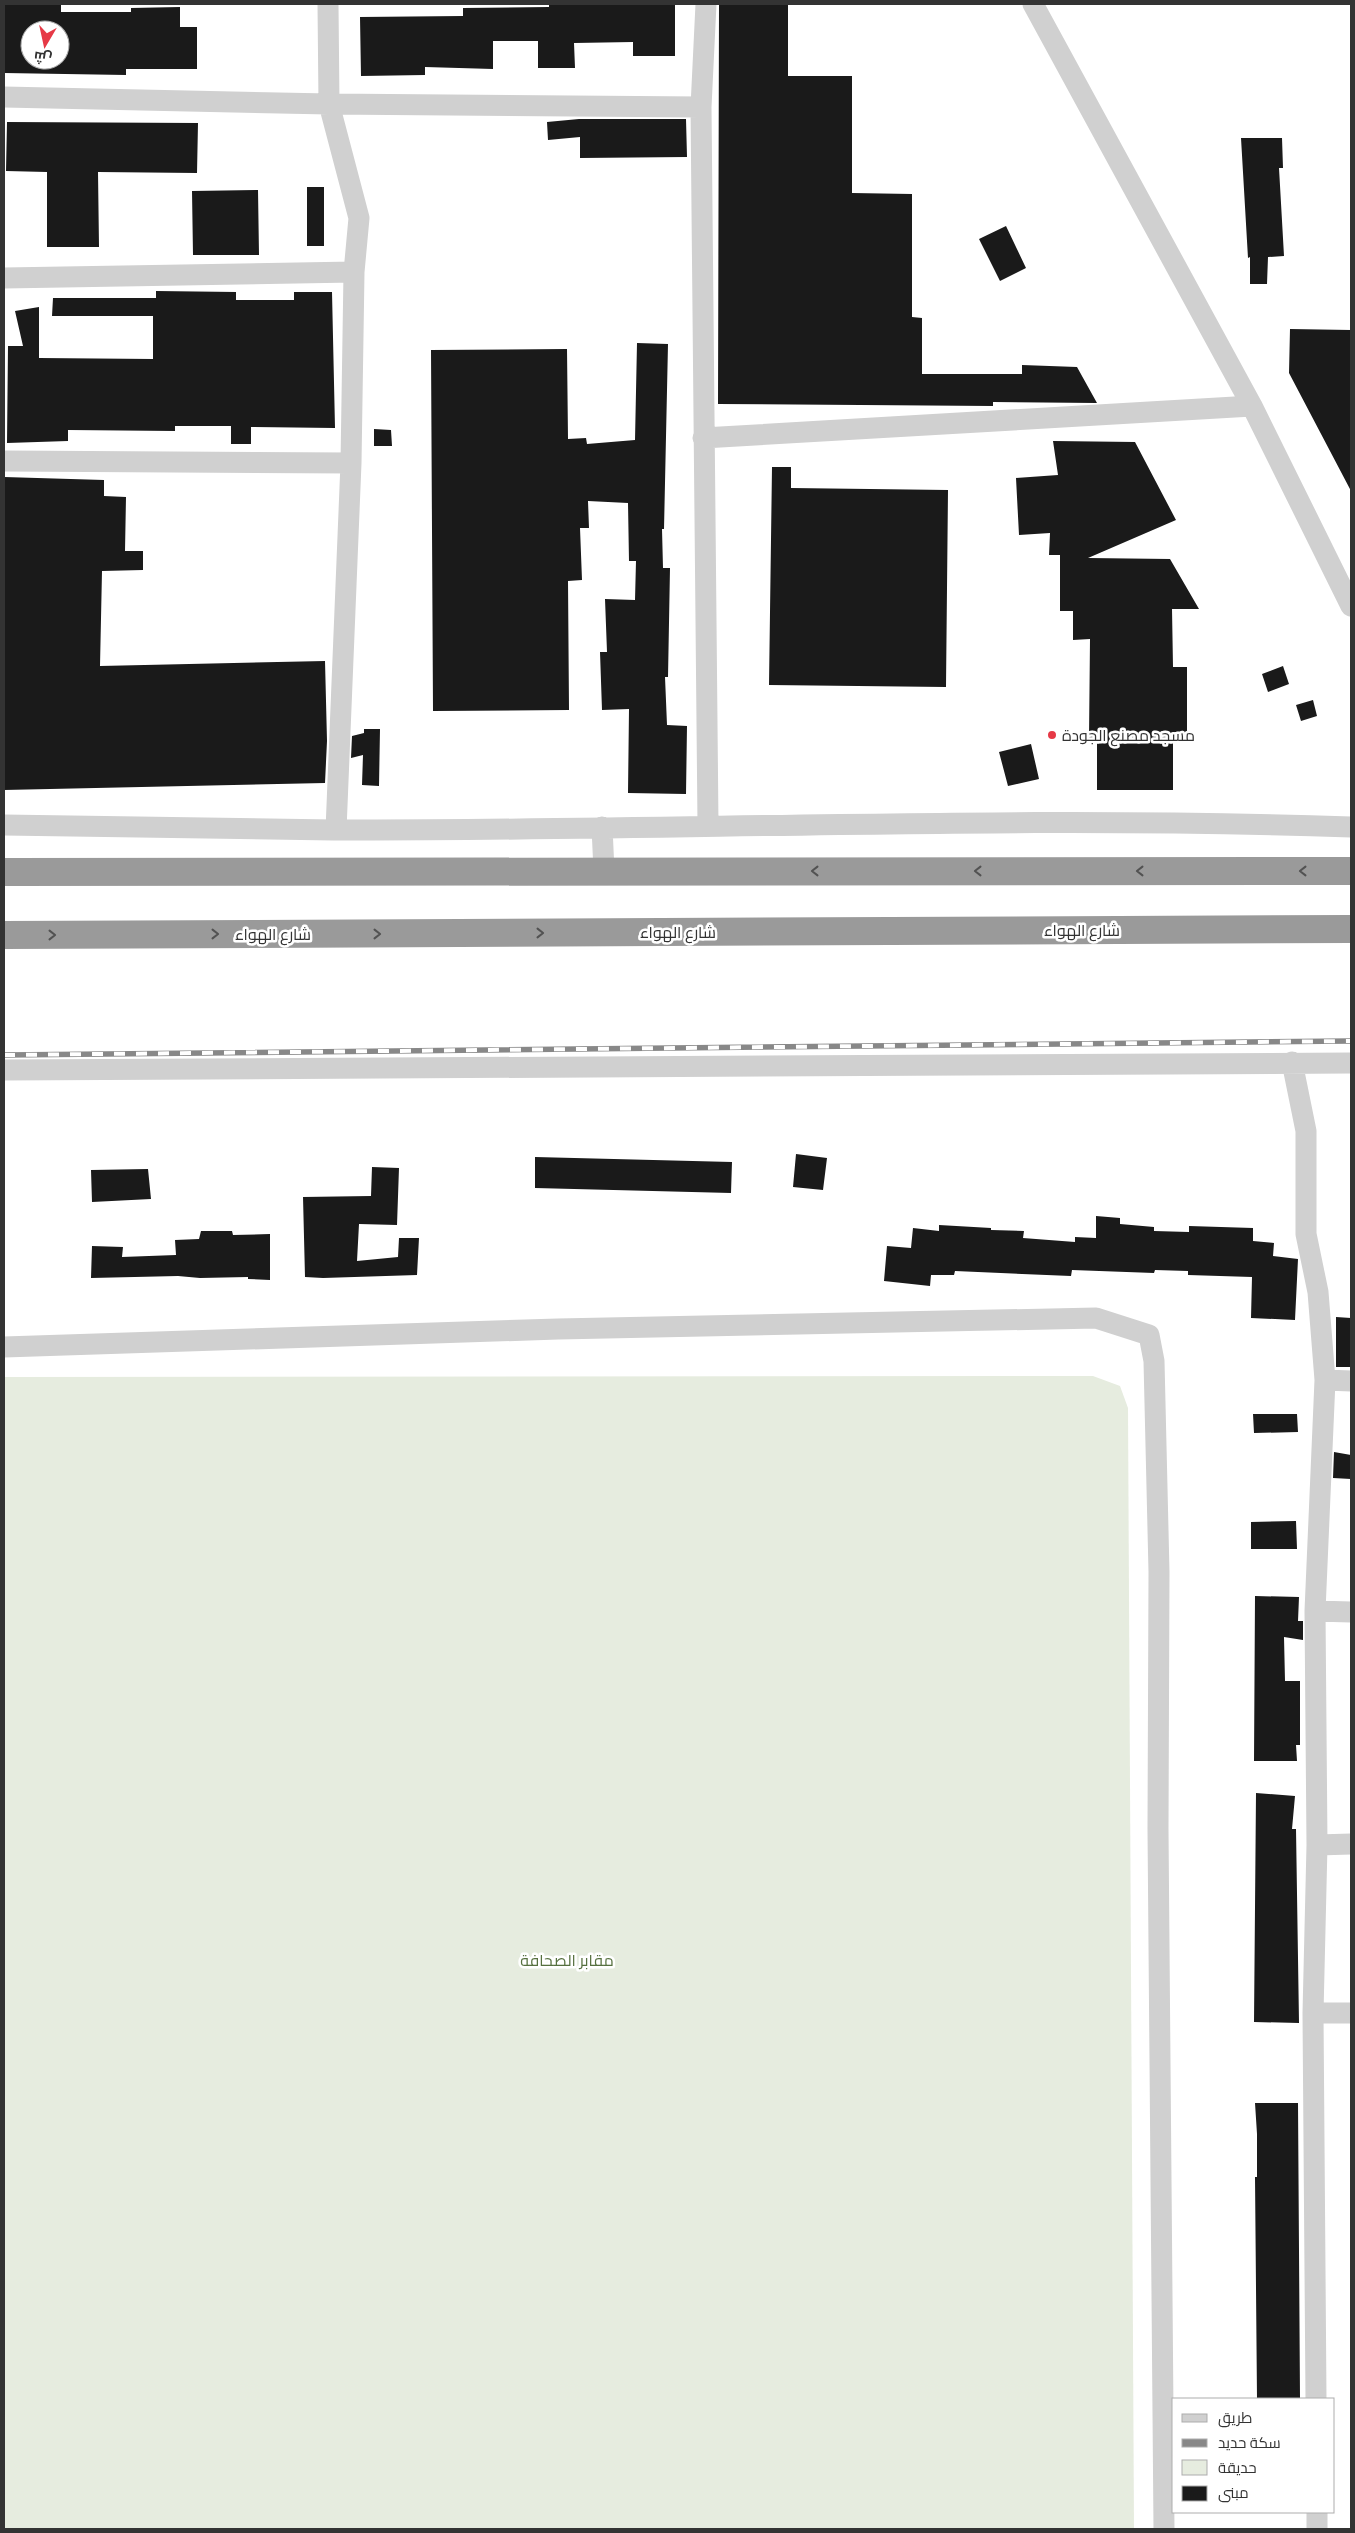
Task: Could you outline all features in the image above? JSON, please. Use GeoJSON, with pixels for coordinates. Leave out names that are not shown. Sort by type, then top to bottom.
{"type":"FeatureCollection","features":[{"type":"Feature","properties":{"kind":"highway"},"geometry":{"type":"LineString","coordinates":[[4,872],[1351,871]]}},
{"type":"Feature","properties":{"kind":"highway","name":"شارع الهواء"},"geometry":{"type":"LineString","coordinates":[[4,935],[1351,929]]}},
{"type":"Feature","properties":{"kind":"street"},"geometry":{"type":"LineString","coordinates":[[328,4],[329,104],[359,218],[354,272],[350,463],[336,830]]}},
{"type":"Feature","properties":{"kind":"street"},"geometry":{"type":"LineString","coordinates":[[706,4],[701,107],[708,825]]}},
{"type":"Feature","properties":{"kind":"street"},"geometry":{"type":"LineString","coordinates":[[1033,4],[1252,406],[1351,606]]}},
{"type":"Feature","properties":{"kind":"street"},"geometry":{"type":"LineString","coordinates":[[4,97],[329,104],[701,107]]}},
{"type":"Feature","properties":{"kind":"street"},"geometry":{"type":"LineString","coordinates":[[4,278],[354,272]]}},
{"type":"Feature","properties":{"kind":"street"},"geometry":{"type":"LineString","coordinates":[[704,438],[1252,406]]}},
{"type":"Feature","properties":{"kind":"street"},"geometry":{"type":"LineString","coordinates":[[4,461],[350,463]]}},
{"type":"Feature","properties":{"kind":"street"},"geometry":{"type":"LineString","coordinates":[[4,825],[336,830],[708,825],[1257,824],[1351,828]]}},
{"type":"Feature","properties":{"kind":"street"},"geometry":{"type":"LineString","coordinates":[[602,827],[604,871]]}},
{"type":"Feature","properties":{"kind":"street"},"geometry":{"type":"LineString","coordinates":[[1292,1062],[1306,1131],[1306,1234],[1318,1292],[1325,1380],[1315,1611],[1317,1845],[1313,2013],[1316,2398]]}},
{"type":"Feature","properties":{"kind":"street"},"geometry":{"type":"LineString","coordinates":[[4,1070],[554,1069],[1351,1063]]}},
{"type":"Feature","properties":{"kind":"street"},"geometry":{"type":"LineString","coordinates":[[4,1347],[548,1330],[1096,1318],[1149,1335],[1154,1361],[1159,1572],[1158,1829],[1164,2529]]}},
{"type":"Feature","properties":{"kind":"street"},"geometry":{"type":"LineString","coordinates":[[1325,1380],[1351,1381]]}},
{"type":"Feature","properties":{"kind":"street"},"geometry":{"type":"LineString","coordinates":[[1315,1611],[1351,1612]]}},
{"type":"Feature","properties":{"kind":"street"},"geometry":{"type":"LineString","coordinates":[[1317,1845],[1351,1844]]}},
{"type":"Feature","properties":{"kind":"street"},"geometry":{"type":"LineString","coordinates":[[1313,2013],[1351,2013]]}},
{"type":"Feature","properties":{"kind":"street"},"geometry":{"type":"LineString","coordinates":[[1317,2513],[1317,2529]]}},
{"type":"Feature","properties":{"kind":"green space","name":"مقابر الصحافة"},"geometry":{"type":"Polygon","coordinates":[[[1093,1376],[1120,1386],[1128,1408],[1134,2529],[4,2529],[4,1377],[1093,1376]]]}},
{"type":"Feature","properties":{"kind":"building"},"geometry":{"type":"Polygon","coordinates":[[[4,4],[61,4],[61,12],[131,12],[131,8],[180,7],[180,27],[197,27],[197,69],[126,69],[126,75],[4,73],[4,4]]]}},
{"type":"Feature","properties":{"kind":"building"},"geometry":{"type":"Polygon","coordinates":[[[549,4],[675,4],[675,56],[633,56],[633,42],[574,43],[575,68],[538,68],[538,41],[493,41],[493,69],[425,67],[425,75],[361,76],[360,17],[463,16],[463,8],[549,7],[549,4]]]}},
{"type":"Feature","properties":{"kind":"building"},"geometry":{"type":"Polygon","coordinates":[[[719,4],[788,4],[788,76],[852,76],[852,193],[912,194],[912,317],[922,318],[922,374],[1022,374],[1022,365],[1077,367],[1097,403],[993,402],[993,406],[718,404],[719,4]]]}},
{"type":"Feature","properties":{"kind":"building"},"geometry":{"type":"Polygon","coordinates":[[[579,119],[686,119],[687,157],[580,158],[580,137],[548,140],[547,122],[579,119]]]}},
{"type":"Feature","properties":{"kind":"building"},"geometry":{"type":"Polygon","coordinates":[[[7,122],[198,123],[197,173],[98,172],[99,247],[47,247],[47,172],[6,171],[7,122]]]}},
{"type":"Feature","properties":{"kind":"building"},"geometry":{"type":"Polygon","coordinates":[[[1241,138],[1282,138],[1283,168],[1279,168],[1284,256],[1268,257],[1267,284],[1250,284],[1250,257],[1248,258],[1241,138]]]}},
{"type":"Feature","properties":{"kind":"building"},"geometry":{"type":"Polygon","coordinates":[[[307,187],[324,187],[324,246],[307,246],[307,187]]]}},
{"type":"Feature","properties":{"kind":"building"},"geometry":{"type":"Polygon","coordinates":[[[258,190],[259,255],[193,255],[192,191],[258,190]]]}},
{"type":"Feature","properties":{"kind":"building"},"geometry":{"type":"Polygon","coordinates":[[[1006,226],[1026,268],[1000,281],[979,239],[1006,226]]]}},
{"type":"Feature","properties":{"kind":"building"},"geometry":{"type":"Polygon","coordinates":[[[156,291],[236,292],[236,300],[294,300],[294,292],[332,292],[335,428],[251,427],[251,444],[231,444],[231,426],[175,426],[175,431],[68,430],[68,441],[7,443],[8,346],[23,346],[15,311],[39,307],[39,358],[153,359],[153,316],[52,316],[53,298],[156,298],[156,291]]]}},
{"type":"Feature","properties":{"kind":"building"},"geometry":{"type":"Polygon","coordinates":[[[1290,329],[1351,330],[1351,491],[1289,373],[1290,329]]]}},
{"type":"Feature","properties":{"kind":"building"},"geometry":{"type":"Polygon","coordinates":[[[637,343],[668,344],[664,529],[662,529],[663,568],[670,568],[668,677],[665,677],[667,725],[687,726],[686,794],[628,793],[629,709],[602,710],[600,652],[607,652],[605,599],[635,600],[636,561],[629,561],[628,503],[588,501],[589,528],[580,528],[582,580],[568,581],[569,710],[433,711],[431,350],[567,349],[568,439],[586,438],[587,444],[635,440],[637,343]]]}},
{"type":"Feature","properties":{"kind":"building"},"geometry":{"type":"Polygon","coordinates":[[[374,429],[391,430],[392,446],[374,446],[374,429]]]}},
{"type":"Feature","properties":{"kind":"building"},"geometry":{"type":"Polygon","coordinates":[[[1053,441],[1135,442],[1176,520],[1088,558],[1170,559],[1199,609],[1172,609],[1173,667],[1187,667],[1187,739],[1173,739],[1173,790],[1097,790],[1097,738],[1089,738],[1090,639],[1073,640],[1073,611],[1060,611],[1060,555],[1049,555],[1050,533],[1019,535],[1016,478],[1058,475],[1053,441]]]}},
{"type":"Feature","properties":{"kind":"building"},"geometry":{"type":"Polygon","coordinates":[[[772,467],[791,467],[791,488],[948,490],[946,687],[769,685],[772,467]]]}},
{"type":"Feature","properties":{"kind":"building"},"geometry":{"type":"Polygon","coordinates":[[[4,477],[104,480],[104,496],[126,497],[125,551],[143,551],[143,570],[102,571],[100,666],[325,661],[327,741],[325,783],[4,790],[4,477]]]}},
{"type":"Feature","properties":{"kind":"building"},"geometry":{"type":"Polygon","coordinates":[[[1283,666],[1289,684],[1268,692],[1262,674],[1283,666]]]}},
{"type":"Feature","properties":{"kind":"building"},"geometry":{"type":"Polygon","coordinates":[[[1313,700],[1317,716],[1301,721],[1296,705],[1313,700]]]}},
{"type":"Feature","properties":{"kind":"building"},"geometry":{"type":"Polygon","coordinates":[[[364,729],[380,729],[379,786],[362,785],[363,755],[351,758],[352,736],[364,733],[364,729]]]}},
{"type":"Feature","properties":{"kind":"building"},"geometry":{"type":"Polygon","coordinates":[[[1031,744],[1039,779],[1008,786],[999,752],[1031,744]]]}},
{"type":"Feature","properties":{"kind":"building"},"geometry":{"type":"Polygon","coordinates":[[[796,1154],[827,1158],[823,1190],[793,1187],[796,1154]]]}},
{"type":"Feature","properties":{"kind":"building"},"geometry":{"type":"Polygon","coordinates":[[[535,1157],[732,1162],[731,1193],[535,1188],[535,1157]]]}},
{"type":"Feature","properties":{"kind":"building"},"geometry":{"type":"Polygon","coordinates":[[[372,1167],[399,1168],[397,1225],[359,1224],[357,1261],[398,1257],[399,1238],[419,1238],[417,1275],[305,1277],[303,1197],[371,1196],[372,1167]]]}},
{"type":"Feature","properties":{"kind":"building"},"geometry":{"type":"Polygon","coordinates":[[[148,1169],[151,1199],[92,1202],[91,1170],[148,1169]]]}},
{"type":"Feature","properties":{"kind":"building"},"geometry":{"type":"Polygon","coordinates":[[[1096,1216],[1120,1218],[1120,1224],[1154,1227],[1154,1231],[1189,1232],[1189,1226],[1253,1228],[1253,1241],[1274,1243],[1273,1256],[1298,1259],[1295,1320],[1251,1318],[1252,1277],[1188,1275],[1188,1271],[1155,1270],[1154,1273],[1072,1270],[1071,1276],[955,1271],[954,1275],[931,1275],[930,1286],[884,1281],[887,1246],[911,1248],[913,1228],[939,1231],[939,1225],[991,1228],[991,1230],[1024,1231],[1023,1238],[1075,1242],[1075,1237],[1096,1238],[1096,1216]]]}},
{"type":"Feature","properties":{"kind":"building"},"geometry":{"type":"Polygon","coordinates":[[[201,1231],[232,1231],[233,1235],[270,1234],[270,1280],[248,1279],[248,1277],[200,1278],[178,1276],[91,1278],[92,1246],[123,1247],[122,1257],[176,1255],[175,1240],[199,1239],[201,1231]]]}},
{"type":"Feature","properties":{"kind":"building"},"geometry":{"type":"Polygon","coordinates":[[[1336,1317],[1351,1318],[1351,1367],[1336,1367],[1336,1317]]]}},
{"type":"Feature","properties":{"kind":"building"},"geometry":{"type":"Polygon","coordinates":[[[1253,1414],[1297,1414],[1298,1432],[1254,1433],[1253,1414]]]}},
{"type":"Feature","properties":{"kind":"building"},"geometry":{"type":"Polygon","coordinates":[[[1334,1452],[1351,1455],[1351,1479],[1333,1478],[1334,1452]]]}},
{"type":"Feature","properties":{"kind":"building"},"geometry":{"type":"Polygon","coordinates":[[[1296,1521],[1297,1549],[1251,1549],[1251,1522],[1296,1521]]]}},
{"type":"Feature","properties":{"kind":"building"},"geometry":{"type":"Polygon","coordinates":[[[1255,1596],[1299,1597],[1298,1621],[1303,1621],[1303,1640],[1284,1637],[1285,1681],[1300,1681],[1300,1745],[1296,1745],[1297,1761],[1254,1761],[1255,1596]]]}},
{"type":"Feature","properties":{"kind":"building"},"geometry":{"type":"Polygon","coordinates":[[[1256,1793],[1295,1796],[1292,1829],[1296,1829],[1299,2023],[1254,2022],[1256,1793]]]}},
{"type":"Feature","properties":{"kind":"building"},"geometry":{"type":"Polygon","coordinates":[[[1255,2103],[1298,2103],[1300,2398],[1257,2398],[1255,2177],[1257,2177],[1255,2103]]]}},
{"type":"Feature","properties":{"kind":"railway"},"geometry":{"type":"LineString","coordinates":[[4,1055],[1351,1041]]}},
{"type":"Feature","properties":{"kind":"place","name":"مسجد مصنع الجودة"},"geometry":{"type":"Point","coordinates":[1052,735]}}]}
